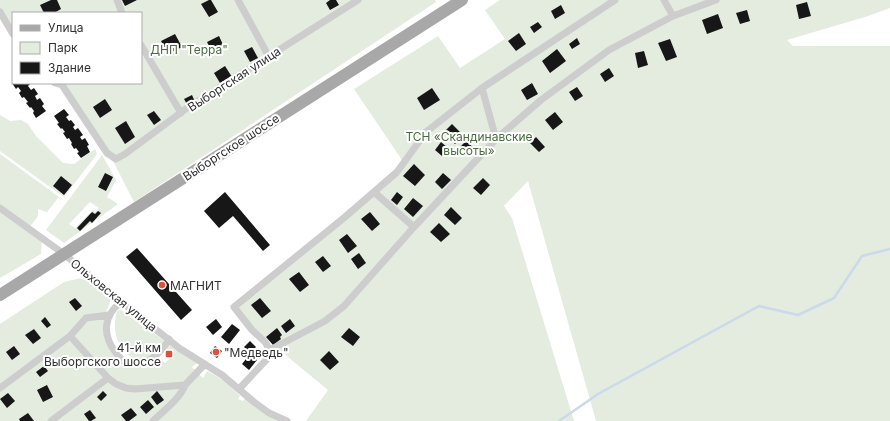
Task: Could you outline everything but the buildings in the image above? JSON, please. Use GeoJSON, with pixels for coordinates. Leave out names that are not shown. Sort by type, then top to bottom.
{"type":"FeatureCollection","features":[{"type":"Feature","properties":{"kind":"main road","name":"Выборгское шоссе"},"geometry":{"type":"LineString","coordinates":[[0,295],[462,0]]}},
{"type":"Feature","properties":{"kind":"street"},"geometry":{"type":"LineString","coordinates":[[117,0],[122,12]]}},
{"type":"Feature","properties":{"kind":"street"},"geometry":{"type":"LineString","coordinates":[[238,0],[269,57]]}},
{"type":"Feature","properties":{"kind":"street","name":"Выборгская улица"},"geometry":{"type":"LineString","coordinates":[[59,84],[62,85],[107,153],[116,159],[181,113],[357,0]]}},
{"type":"Feature","properties":{"kind":"street"},"geometry":{"type":"LineString","coordinates":[[239,389],[268,358],[270,350],[265,342],[252,330],[234,307],[397,172],[426,132],[482,88],[615,0]]}},
{"type":"Feature","properties":{"kind":"street"},"geometry":{"type":"LineString","coordinates":[[664,0],[673,16]]}},
{"type":"Feature","properties":{"kind":"street"},"geometry":{"type":"LineString","coordinates":[[270,350],[326,321],[344,306],[414,227],[496,139],[541,100],[609,50],[673,16],[716,0]]}},
{"type":"Feature","properties":{"kind":"street"},"geometry":{"type":"LineString","coordinates":[[0,12],[12,32]]}},
{"type":"Feature","properties":{"kind":"street"},"geometry":{"type":"LineString","coordinates":[[142,47],[181,113]]}},
{"type":"Feature","properties":{"kind":"street"},"geometry":{"type":"LineString","coordinates":[[482,88],[496,139]]}},
{"type":"Feature","properties":{"kind":"street"},"geometry":{"type":"LineString","coordinates":[[374,192],[414,227]]}},
{"type":"Feature","properties":{"kind":"street","name":"Ольховская улица"},"geometry":{"type":"LineString","coordinates":[[0,208],[64,254],[179,348],[205,364],[239,389],[247,398],[287,421]]}},
{"type":"Feature","properties":{"kind":"street"},"geometry":{"type":"LineString","coordinates":[[121,302],[109,315],[106,322],[112,347],[127,363],[140,364],[151,360],[164,349],[169,339]]}},
{"type":"Feature","properties":{"kind":"street"},"geometry":{"type":"LineString","coordinates":[[0,388],[70,336],[86,318],[109,315]]}},
{"type":"Feature","properties":{"kind":"street"},"geometry":{"type":"LineString","coordinates":[[70,336],[108,378],[116,384],[126,388],[135,389],[185,385]]}},
{"type":"Feature","properties":{"kind":"street"},"geometry":{"type":"LineString","coordinates":[[153,421],[174,400],[185,385],[205,364]]}},
{"type":"Feature","properties":{"kind":"street"},"geometry":{"type":"LineString","coordinates":[[51,421],[108,378]]}},
{"type":"Feature","properties":{"kind":"green space","name":"ДНП \"Терра\""},"geometry":{"type":"Polygon","coordinates":[[[0,0],[435,0],[436,2],[134,202],[110,155],[63,85],[59,84],[142,84],[142,12],[12,12],[12,32],[0,12],[0,0]]]}},
{"type":"Feature","properties":{"kind":"green space","name":"ТСН «Скандинавские высоты»"},"geometry":{"type":"Polygon","coordinates":[[[500,0],[890,0],[890,8],[787,40],[793,46],[890,46],[890,421],[596,421],[528,181],[504,206],[512,218],[574,421],[306,421],[328,390],[282,352],[273,342],[252,330],[234,307],[404,163],[354,89],[438,36],[460,68],[505,39],[485,10],[500,0]]]}},
{"type":"Feature","properties":{"kind":"green space"},"geometry":{"type":"Polygon","coordinates":[[[0,115],[10,121],[21,120],[28,124],[36,136],[63,163],[74,164],[95,149],[97,154],[64,197],[0,151],[0,115]]]}},
{"type":"Feature","properties":{"kind":"green space"},"geometry":{"type":"Polygon","coordinates":[[[0,154],[59,197],[47,212],[38,209],[38,216],[29,228],[42,238],[41,254],[0,278],[0,154]]]}},
{"type":"Feature","properties":{"kind":"green space"},"geometry":{"type":"Polygon","coordinates":[[[102,155],[116,180],[107,197],[118,204],[64,243],[46,230],[102,155]],[[90,202],[69,224],[75,228],[93,210],[95,212],[99,208],[90,202]]]}},
{"type":"Feature","properties":{"kind":"green space"},"geometry":{"type":"Polygon","coordinates":[[[81,278],[102,289],[111,299],[104,318],[104,330],[126,365],[157,356],[165,363],[173,355],[166,347],[169,345],[197,363],[192,367],[203,378],[207,371],[212,373],[225,382],[240,396],[238,399],[243,401],[245,398],[287,421],[0,421],[0,324],[64,282],[81,278]]]}},
{"type":"Feature","properties":{"kind":"green space"},"geometry":{"type":"Polygon","coordinates":[[[121,310],[163,340],[162,345],[155,355],[139,362],[126,353],[121,347],[116,334],[115,319],[117,311],[121,310]]]}},
{"type":"Feature","properties":{"kind":"waterway"},"geometry":{"type":"LineString","coordinates":[[559,421],[598,394],[759,306],[798,315],[834,298],[862,256],[890,249]]}},
{"type":"Feature","properties":{"kind":"place","name":"МАГНИТ"},"geometry":{"type":"Point","coordinates":[162,285]}},
{"type":"Feature","properties":{"kind":"place","name":"\"Медведь\""},"geometry":{"type":"Point","coordinates":[216,352]}},
{"type":"Feature","properties":{"kind":"place","name":"41-й км Выборгского шоссе"},"geometry":{"type":"Point","coordinates":[169,354]}}]}
